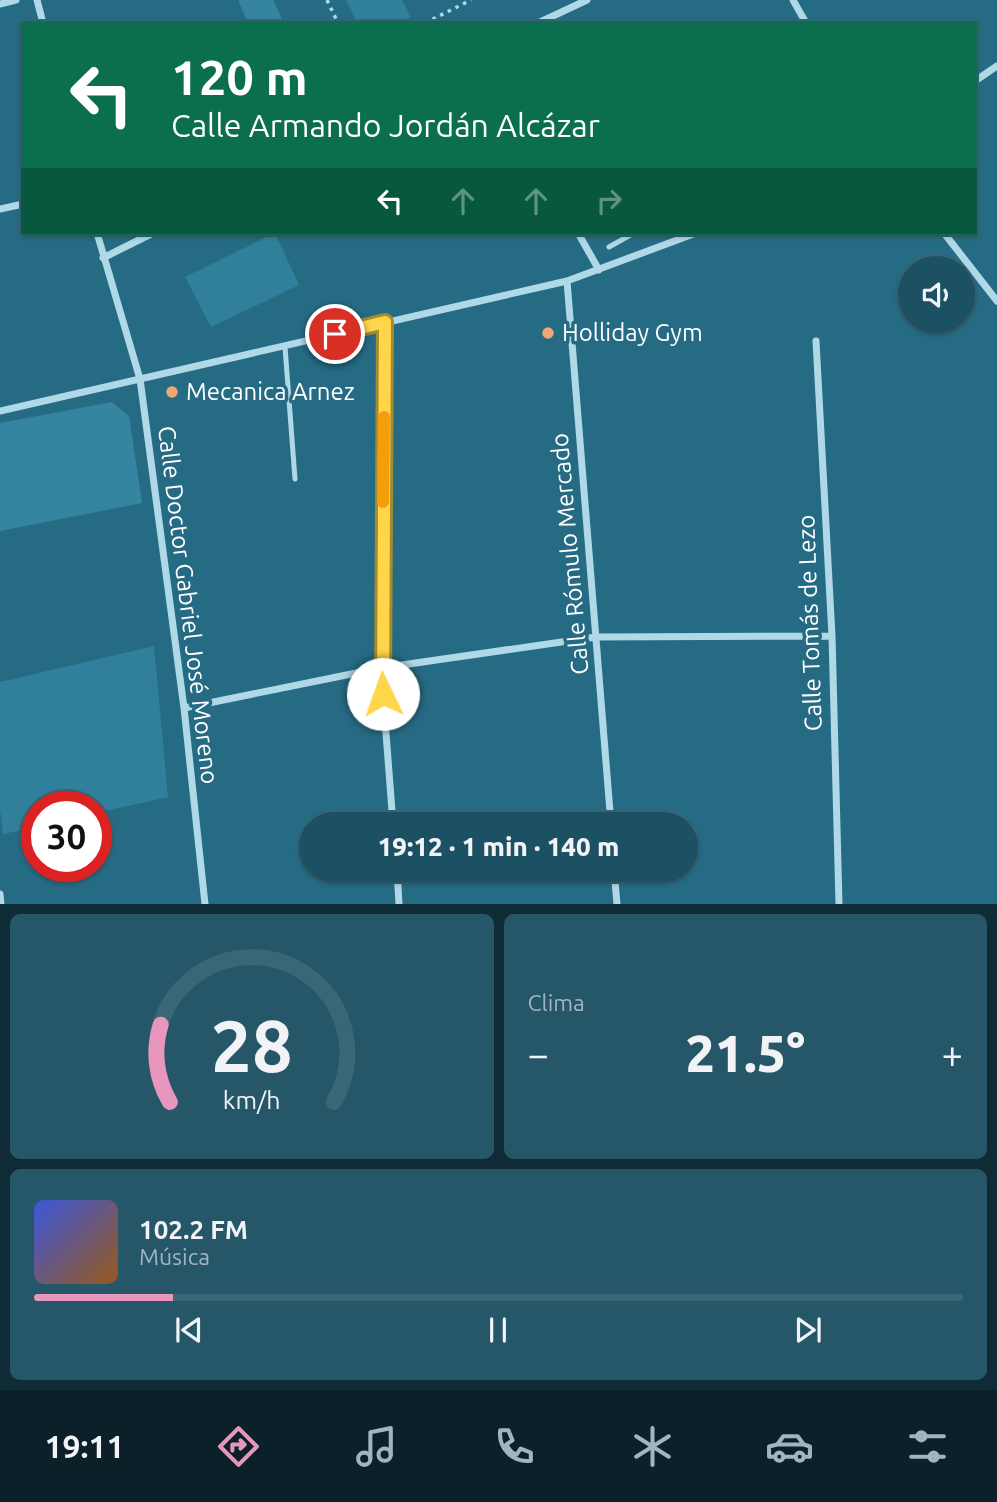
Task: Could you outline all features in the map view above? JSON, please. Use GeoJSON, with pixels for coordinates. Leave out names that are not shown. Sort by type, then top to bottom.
{"type":"FeatureCollection","features":[{"type":"Feature","properties":{"kind":"street"},"geometry":{"type":"LineString","coordinates":[[0,4],[16,0]]}},
{"type":"Feature","properties":{"kind":"street"},"geometry":{"type":"LineString","coordinates":[[37,0],[42,21]]}},
{"type":"Feature","properties":{"kind":"street"},"geometry":{"type":"LineString","coordinates":[[542,21],[587,0]]}},
{"type":"Feature","properties":{"kind":"street"},"geometry":{"type":"LineString","coordinates":[[793,0],[805,21]]}},
{"type":"Feature","properties":{"kind":"street"},"geometry":{"type":"LineString","coordinates":[[977,80],[997,66]]}},
{"type":"Feature","properties":{"kind":"street"},"geometry":{"type":"LineString","coordinates":[[0,209],[21,204]]}},
{"type":"Feature","properties":{"kind":"street","name":"Calle Doctor Gabriel José Moreno"},"geometry":{"type":"LineString","coordinates":[[97,235],[140,379],[184,708],[205,904]]}},
{"type":"Feature","properties":{"kind":"street"},"geometry":{"type":"LineString","coordinates":[[103,258],[149,235]]}},
{"type":"Feature","properties":{"kind":"street"},"geometry":{"type":"LineString","coordinates":[[579,235],[599,270]]}},
{"type":"Feature","properties":{"kind":"street"},"geometry":{"type":"LineString","coordinates":[[0,411],[567,281],[690,235]]}},
{"type":"Feature","properties":{"kind":"street"},"geometry":{"type":"LineString","coordinates":[[946,235],[997,301]]}},
{"type":"Feature","properties":{"kind":"street","name":"Calle Rómulo Mercado"},"geometry":{"type":"LineString","coordinates":[[567,281],[610,812]]}},
{"type":"Feature","properties":{"kind":"street"},"geometry":{"type":"LineString","coordinates":[[385,322],[381,668],[392,812]]}},
{"type":"Feature","properties":{"kind":"street","name":"Calle Tomás de Lezo"},"geometry":{"type":"LineString","coordinates":[[816,341],[832,636],[839,904]]}},
{"type":"Feature","properties":{"kind":"street"},"geometry":{"type":"LineString","coordinates":[[184,708],[381,668],[596,637],[832,636]]}},
{"type":"Feature","properties":{"kind":"street"},"geometry":{"type":"LineString","coordinates":[[398,882],[399,904]]}},
{"type":"Feature","properties":{"kind":"street"},"geometry":{"type":"LineString","coordinates":[[615,882],[617,904]]}},
{"type":"Feature","properties":{"kind":"street"},"geometry":{"type":"LineString","coordinates":[[0,894],[1,904]]}},
{"type":"Feature","properties":{"kind":"lane"},"geometry":{"type":"LineString","coordinates":[[609,247],[630,235]]}},
{"type":"Feature","properties":{"kind":"lane"},"geometry":{"type":"LineString","coordinates":[[285,347],[295,480]]}},
{"type":"Feature","properties":{"kind":"path"},"geometry":{"type":"LineString","coordinates":[[327,0],[337,21]]}},
{"type":"Feature","properties":{"kind":"path"},"geometry":{"type":"LineString","coordinates":[[429,21],[471,0]]}},
{"type":"Feature","properties":{"kind":"shaded area"},"geometry":{"type":"Polygon","coordinates":[[[346,0],[402,0],[411,17],[404,21],[356,21],[346,0]]]}},
{"type":"Feature","properties":{"kind":"shaded area"},"geometry":{"type":"Polygon","coordinates":[[[271,235],[276,235],[299,285],[211,327],[185,277],[271,235]]]}},
{"type":"Feature","properties":{"kind":"shaded area"},"geometry":{"type":"Polygon","coordinates":[[[154,646],[168,797],[112,809],[112,791],[21,791],[21,830],[3,834],[0,809],[0,682],[154,646]]]}},
{"type":"Feature","properties":{"kind":"building"},"geometry":{"type":"Polygon","coordinates":[[[238,0],[273,0],[283,21],[247,21],[238,0]]]}},
{"type":"Feature","properties":{"kind":"building"},"geometry":{"type":"Polygon","coordinates":[[[112,402],[129,416],[142,503],[0,531],[0,423],[112,402]]]}},
{"type":"Feature","properties":{"kind":"slow traffic"},"geometry":{"type":"LineString","coordinates":[[383,502],[384,417]]}},
{"type":"Feature","properties":{"kind":"place","name":"Holliday Gym"},"geometry":{"type":"Point","coordinates":[548,333]}},
{"type":"Feature","properties":{"kind":"place","name":"Mecanica Arnez"},"geometry":{"type":"Point","coordinates":[172,392]}},
{"type":"Feature","properties":{"kind":"route"},"geometry":{"type":"LineString","coordinates":[[335,334],[385,322],[381,668],[383,694]]}}]}
